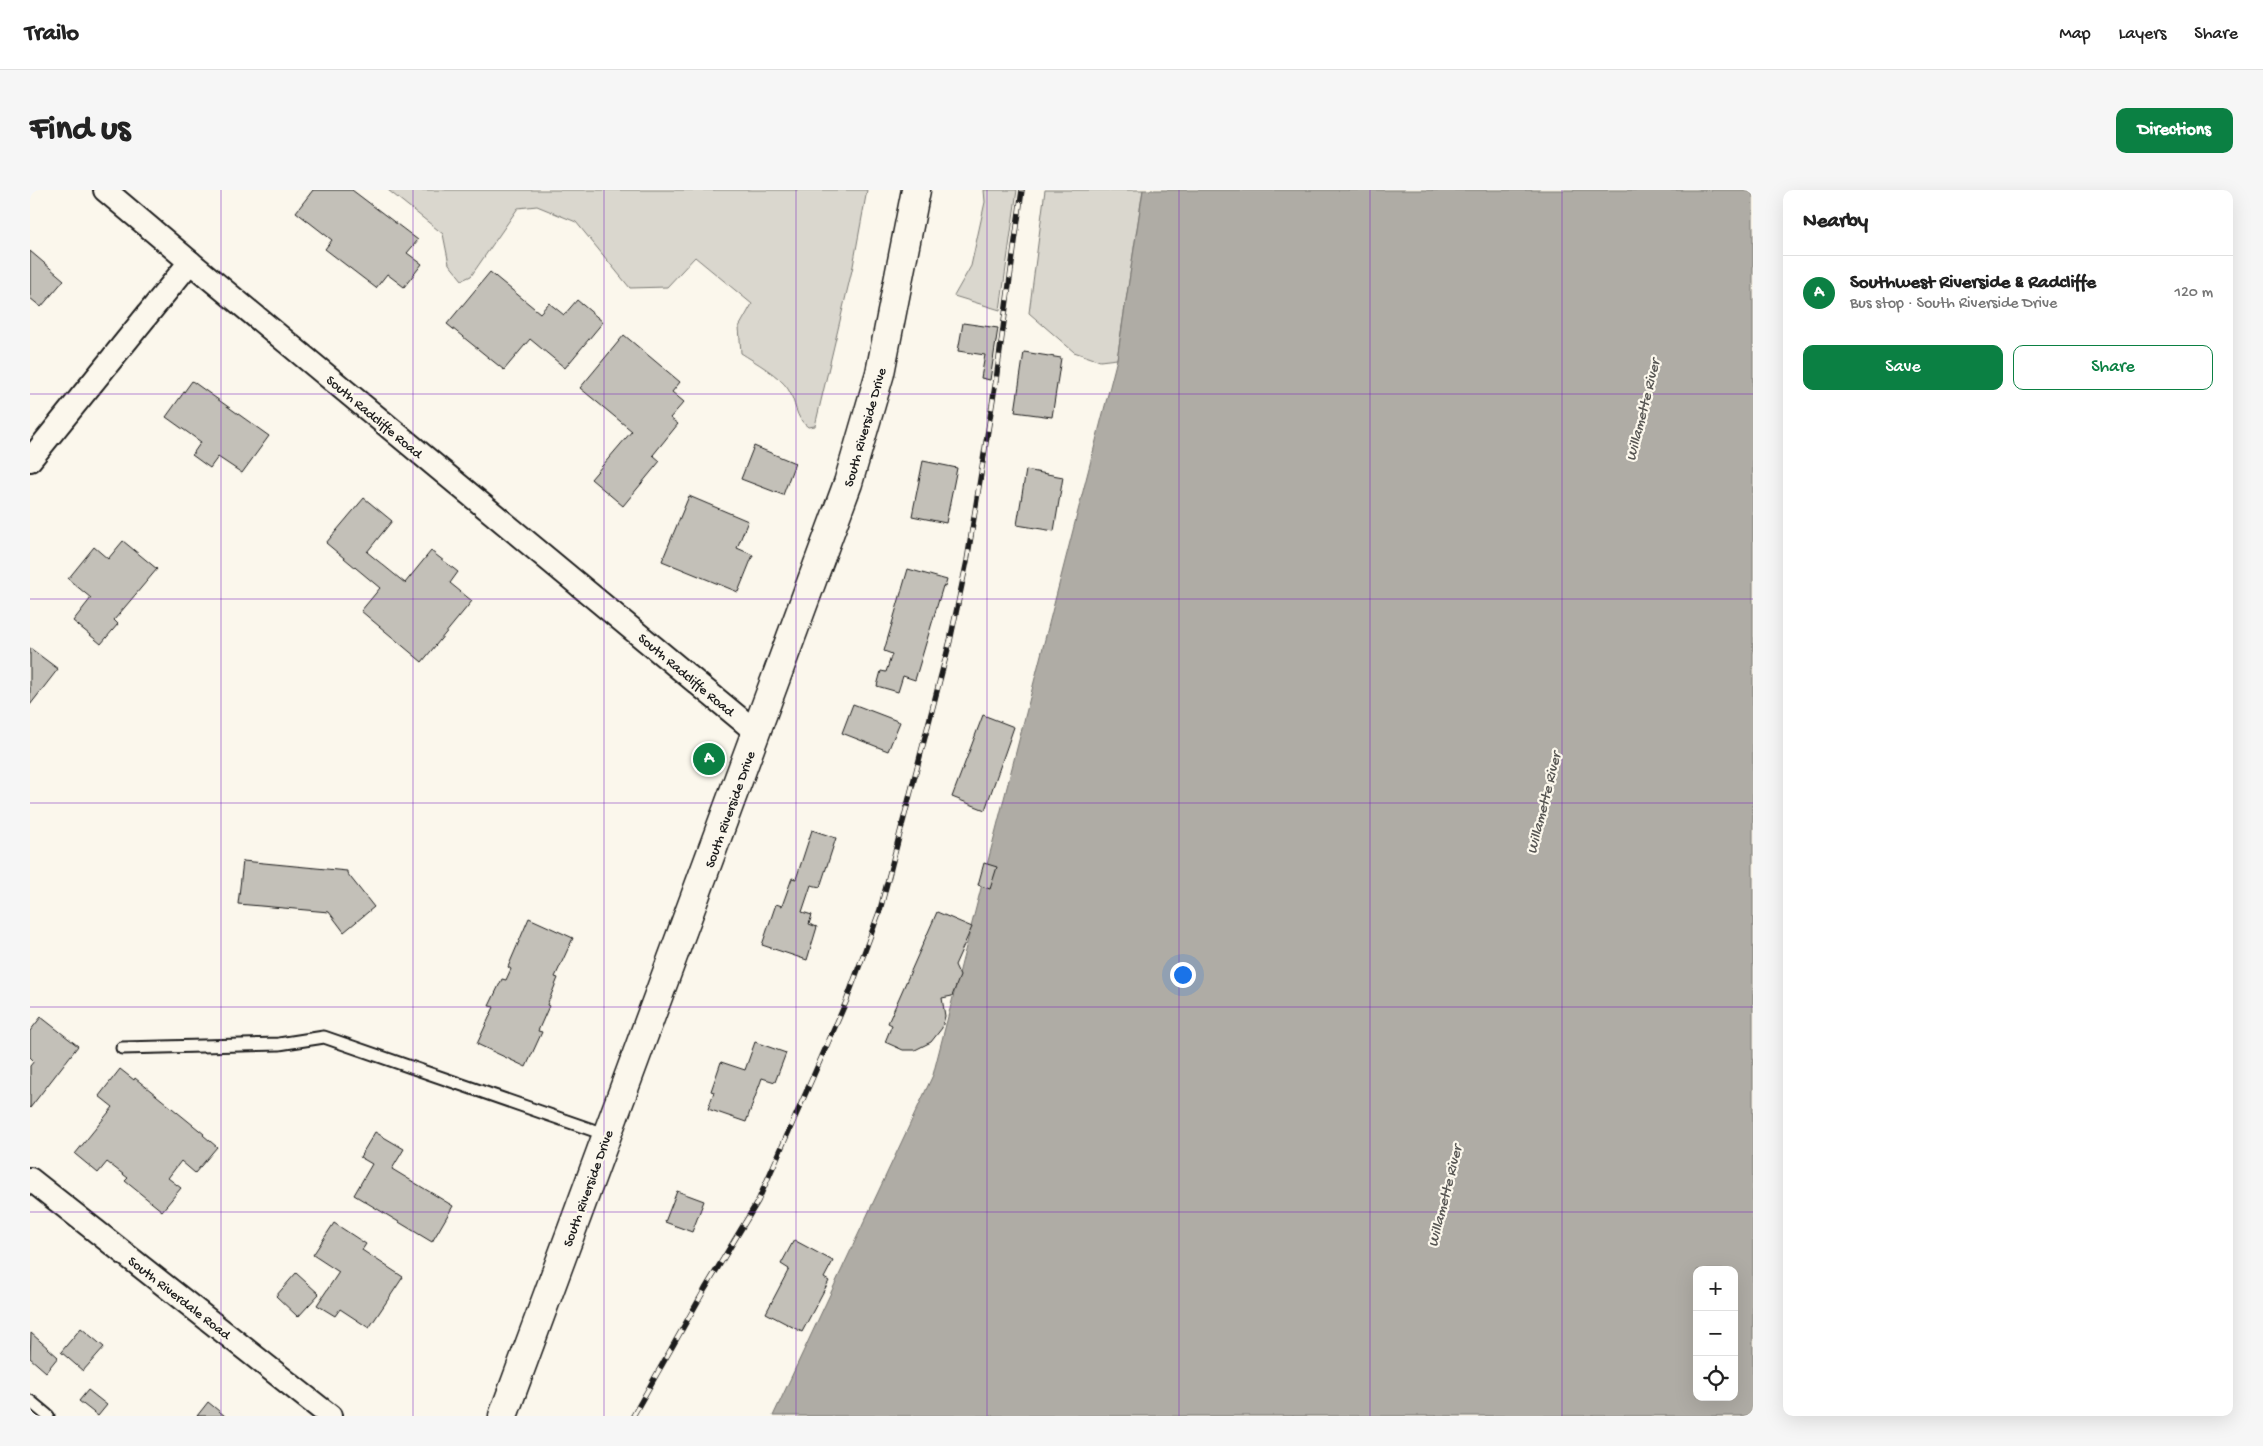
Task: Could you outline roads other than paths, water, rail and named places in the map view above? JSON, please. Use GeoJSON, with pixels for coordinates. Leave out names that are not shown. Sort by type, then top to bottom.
{"type":"FeatureCollection","features":[{"type":"Feature","properties":{"kind":"main road","name":"South Riverside Drive"},"geometry":{"type":"LineString","coordinates":[[503,1416],[848,483],[880,374],[916,190]]}},
{"type":"Feature","properties":{"kind":"street","name":"South Radcliffe Road"},"geometry":{"type":"LineString","coordinates":[[105,190],[756,732]]}},
{"type":"Feature","properties":{"kind":"street"},"geometry":{"type":"LineString","coordinates":[[30,460],[190,262]]}},
{"type":"Feature","properties":{"kind":"street","name":"South Riverdale Road"},"geometry":{"type":"LineString","coordinates":[[30,1179],[330,1416]]}},
{"type":"Feature","properties":{"kind":"lane"},"geometry":{"type":"LineString","coordinates":[[122,1048],[279,1044],[324,1037],[607,1135]]}},
{"type":"Feature","properties":{"kind":"lane"},"geometry":{"type":"LineString","coordinates":[[30,1401],[48,1416]]}},
{"type":"Feature","properties":{"kind":"water","name":"Willamette River"},"geometry":{"type":"Polygon","coordinates":[[[1143,190],[1753,190],[1753,1416],[773,1416],[933,1075],[1117,359],[1143,190]]]}},
{"type":"Feature","properties":{"kind":"railway"},"geometry":{"type":"LineString","coordinates":[[633,1416],[705,1289],[758,1201],[846,1002],[880,910],[950,641],[967,561],[996,380],[1022,190]]}},
{"type":"Feature","properties":{"kind":"place","name":"Southwest Riverside & Radcliffe"},"geometry":{"type":"Point","coordinates":[709,759]}}]}
